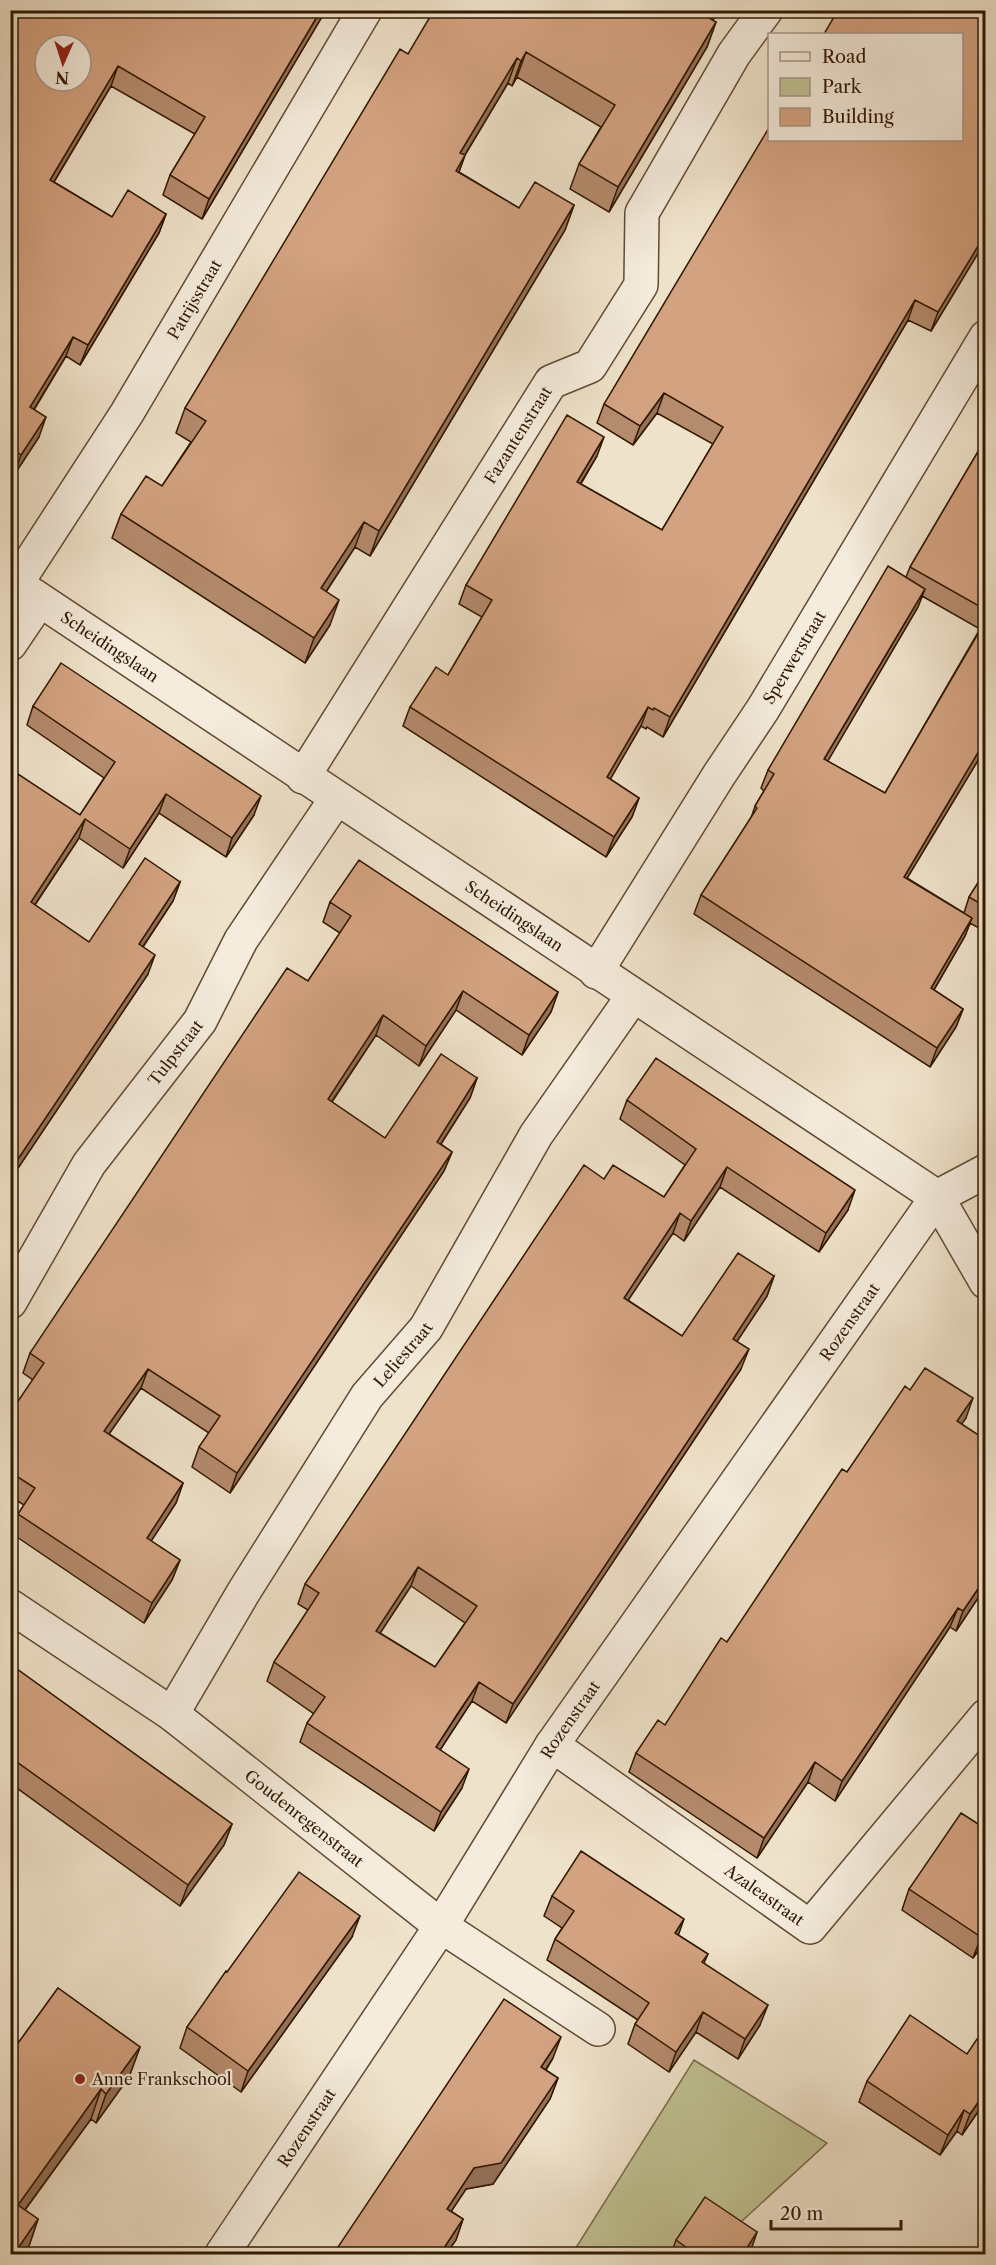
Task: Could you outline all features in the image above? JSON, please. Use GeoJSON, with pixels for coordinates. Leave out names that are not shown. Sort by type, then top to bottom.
{"type":"FeatureCollection","features":[{"type":"Feature","properties":{"kind":"street","name":"Patrijsstraat"},"geometry":{"type":"LineString","coordinates":[[10,645],[22,588],[365,10]]}},
{"type":"Feature","properties":{"kind":"street","name":"Fazantenstraat"},"geometry":{"type":"LineString","coordinates":[[303,777],[551,382],[590,366],[640,285],[642,213],[734,54],[766,10]]}},
{"type":"Feature","properties":{"kind":"street","name":"Sperwerstraat"},"geometry":{"type":"LineString","coordinates":[[596,972],[718,775],[764,709],[986,337]]}},
{"type":"Feature","properties":{"kind":"street","name":"Scheidingslaan"},"geometry":{"type":"LineString","coordinates":[[22,588],[937,1197],[986,1282]]}},
{"type":"Feature","properties":{"kind":"street","name":"Tulpstraat"},"geometry":{"type":"LineString","coordinates":[[10,1302],[89,1164],[200,1021],[242,940],[336,799]]}},
{"type":"Feature","properties":{"kind":"street","name":"Leliestraat"},"geometry":{"type":"LineString","coordinates":[[172,1714],[243,1593],[271,1552],[367,1396],[426,1328],[536,1135],[633,996]]}},
{"type":"Feature","properties":{"kind":"street"},"geometry":{"type":"LineString","coordinates":[[937,1197],[986,1171]]}},
{"type":"Feature","properties":{"kind":"street","name":"Rozenstraat"},"geometry":{"type":"LineString","coordinates":[[222,2254],[441,1926],[552,1745],[937,1197]]}},
{"type":"Feature","properties":{"kind":"street","name":"Goudenregenstraat"},"geometry":{"type":"LineString","coordinates":[[10,1606],[172,1714],[441,1926],[598,2029]]}},
{"type":"Feature","properties":{"kind":"street","name":"Azaleastraat"},"geometry":{"type":"LineString","coordinates":[[552,1745],[810,1927],[986,1716]]}},
{"type":"Feature","properties":{"kind":"green space"},"geometry":{"type":"Polygon","coordinates":[[[694,2060],[827,2143],[706,2254],[572,2254],[694,2060]]]}},
{"type":"Feature","properties":{"kind":"building"},"geometry":{"type":"Polygon","coordinates":[[[18,10],[321,10],[209,199],[170,175],[205,117],[118,66],[50,180],[112,217],[128,190],[166,214],[88,345],[73,337],[30,407],[46,417],[21,455],[10,448],[10,23],[18,10]]]}},
{"type":"Feature","properties":{"kind":"building"},"geometry":{"type":"Polygon","coordinates":[[[434,10],[714,10],[709,18],[716,22],[618,187],[579,164],[615,105],[526,52],[521,61],[517,58],[460,153],[465,155],[456,171],[519,208],[535,182],[574,205],[379,531],[364,522],[321,588],[339,600],[314,638],[121,514],[146,476],[162,486],[206,421],[185,408],[400,49],[408,54],[434,10]]]}},
{"type":"Feature","properties":{"kind":"building"},"geometry":{"type":"Polygon","coordinates":[[[838,10],[986,10],[986,233],[938,312],[915,300],[670,717],[648,707],[607,777],[639,798],[614,837],[410,707],[436,667],[448,675],[492,600],[466,585],[567,415],[604,437],[577,482],[662,530],[723,427],[664,393],[640,426],[604,404],[768,129],[768,141],[963,141],[963,33],[825,33],[838,10]]]}},
{"type":"Feature","properties":{"kind":"building"},"geometry":{"type":"Polygon","coordinates":[[[986,438],[986,610],[910,567],[986,438]]]}},
{"type":"Feature","properties":{"kind":"building"},"geometry":{"type":"Polygon","coordinates":[[[888,566],[925,589],[824,759],[885,793],[986,620],[986,739],[904,877],[972,918],[931,988],[963,1009],[937,1048],[701,895],[757,808],[755,806],[774,774],[768,770],[888,566]]]}},
{"type":"Feature","properties":{"kind":"building"},"geometry":{"type":"Polygon","coordinates":[[[61,663],[261,796],[232,838],[166,794],[130,849],[85,819],[31,902],[89,942],[145,858],[180,882],[139,944],[155,955],[10,1171],[10,785],[18,774],[80,815],[115,762],[33,706],[61,663]]]}},
{"type":"Feature","properties":{"kind":"building"},"geometry":{"type":"Polygon","coordinates":[[[359,860],[558,992],[529,1035],[463,991],[426,1046],[383,1015],[328,1099],[385,1138],[441,1054],[477,1078],[437,1142],[452,1152],[237,1473],[199,1447],[220,1416],[148,1369],[104,1431],[183,1483],[147,1538],[180,1560],[152,1603],[18,1514],[35,1488],[10,1472],[10,1413],[44,1363],[30,1353],[287,968],[308,981],[351,916],[330,902],[359,860]]]}},
{"type":"Feature","properties":{"kind":"building"},"geometry":{"type":"Polygon","coordinates":[[[986,870],[986,907],[969,897],[986,870]]]}},
{"type":"Feature","properties":{"kind":"building"},"geometry":{"type":"Polygon","coordinates":[[[656,1058],[855,1190],[826,1233],[727,1167],[691,1221],[680,1213],[624,1298],[682,1336],[738,1253],[774,1276],[733,1339],[749,1349],[513,1704],[479,1682],[460,1710],[436,1747],[469,1769],[441,1812],[307,1723],[325,1697],[274,1662],[319,1593],[305,1584],[584,1165],[604,1179],[613,1165],[664,1197],[696,1149],[627,1100],[656,1058]],[[418,1567],[376,1631],[435,1667],[477,1606],[418,1567]]]}},
{"type":"Feature","properties":{"kind":"building"},"geometry":{"type":"Polygon","coordinates":[[[925,1368],[973,1398],[957,1421],[986,1440],[986,1577],[963,1611],[958,1608],[842,1781],[815,1762],[764,1838],[636,1753],[658,1720],[665,1725],[721,1638],[727,1642],[842,1469],[847,1472],[905,1386],[910,1390],[925,1368]]]}},
{"type":"Feature","properties":{"kind":"building"},"geometry":{"type":"Polygon","coordinates":[[[10,1664],[232,1824],[188,1885],[10,1757],[10,1664]]]}},
{"type":"Feature","properties":{"kind":"building"},"geometry":{"type":"Polygon","coordinates":[[[961,1813],[986,1829],[986,1930],[981,1937],[909,1889],[961,1813]]]}},
{"type":"Feature","properties":{"kind":"building"},"geometry":{"type":"Polygon","coordinates":[[[581,1851],[684,1919],[675,1933],[708,1954],[702,1962],[768,2005],[745,2039],[703,2012],[676,2052],[635,2024],[649,2003],[555,1939],[574,1911],[552,1896],[581,1851]]]}},
{"type":"Feature","properties":{"kind":"building"},"geometry":{"type":"Polygon","coordinates":[[[299,1872],[360,1916],[248,2071],[187,2027],[299,1872]]]}},
{"type":"Feature","properties":{"kind":"building"},"geometry":{"type":"Polygon","coordinates":[[[58,1988],[140,2047],[106,2094],[101,2089],[18,2205],[38,2219],[14,2254],[10,2254],[10,2042],[16,2046],[58,1988]]]}},
{"type":"Feature","properties":{"kind":"building"},"geometry":{"type":"Polygon","coordinates":[[[504,1999],[561,2037],[541,2067],[558,2078],[501,2163],[474,2168],[447,2209],[463,2219],[440,2254],[342,2254],[336,2250],[504,1999]]]}},
{"type":"Feature","properties":{"kind":"building"},"geometry":{"type":"Polygon","coordinates":[[[910,2015],[967,2054],[977,2039],[986,2045],[986,2091],[970,2114],[964,2110],[948,2135],[867,2081],[910,2015]]]}},
{"type":"Feature","properties":{"kind":"building"},"geometry":{"type":"Polygon","coordinates":[[[705,2197],[757,2232],[743,2254],[696,2254],[676,2240],[705,2197]]]}},
{"type":"Feature","properties":{"kind":"place","name":"Anne Frankschool"},"geometry":{"type":"Point","coordinates":[80,2079]}}]}
